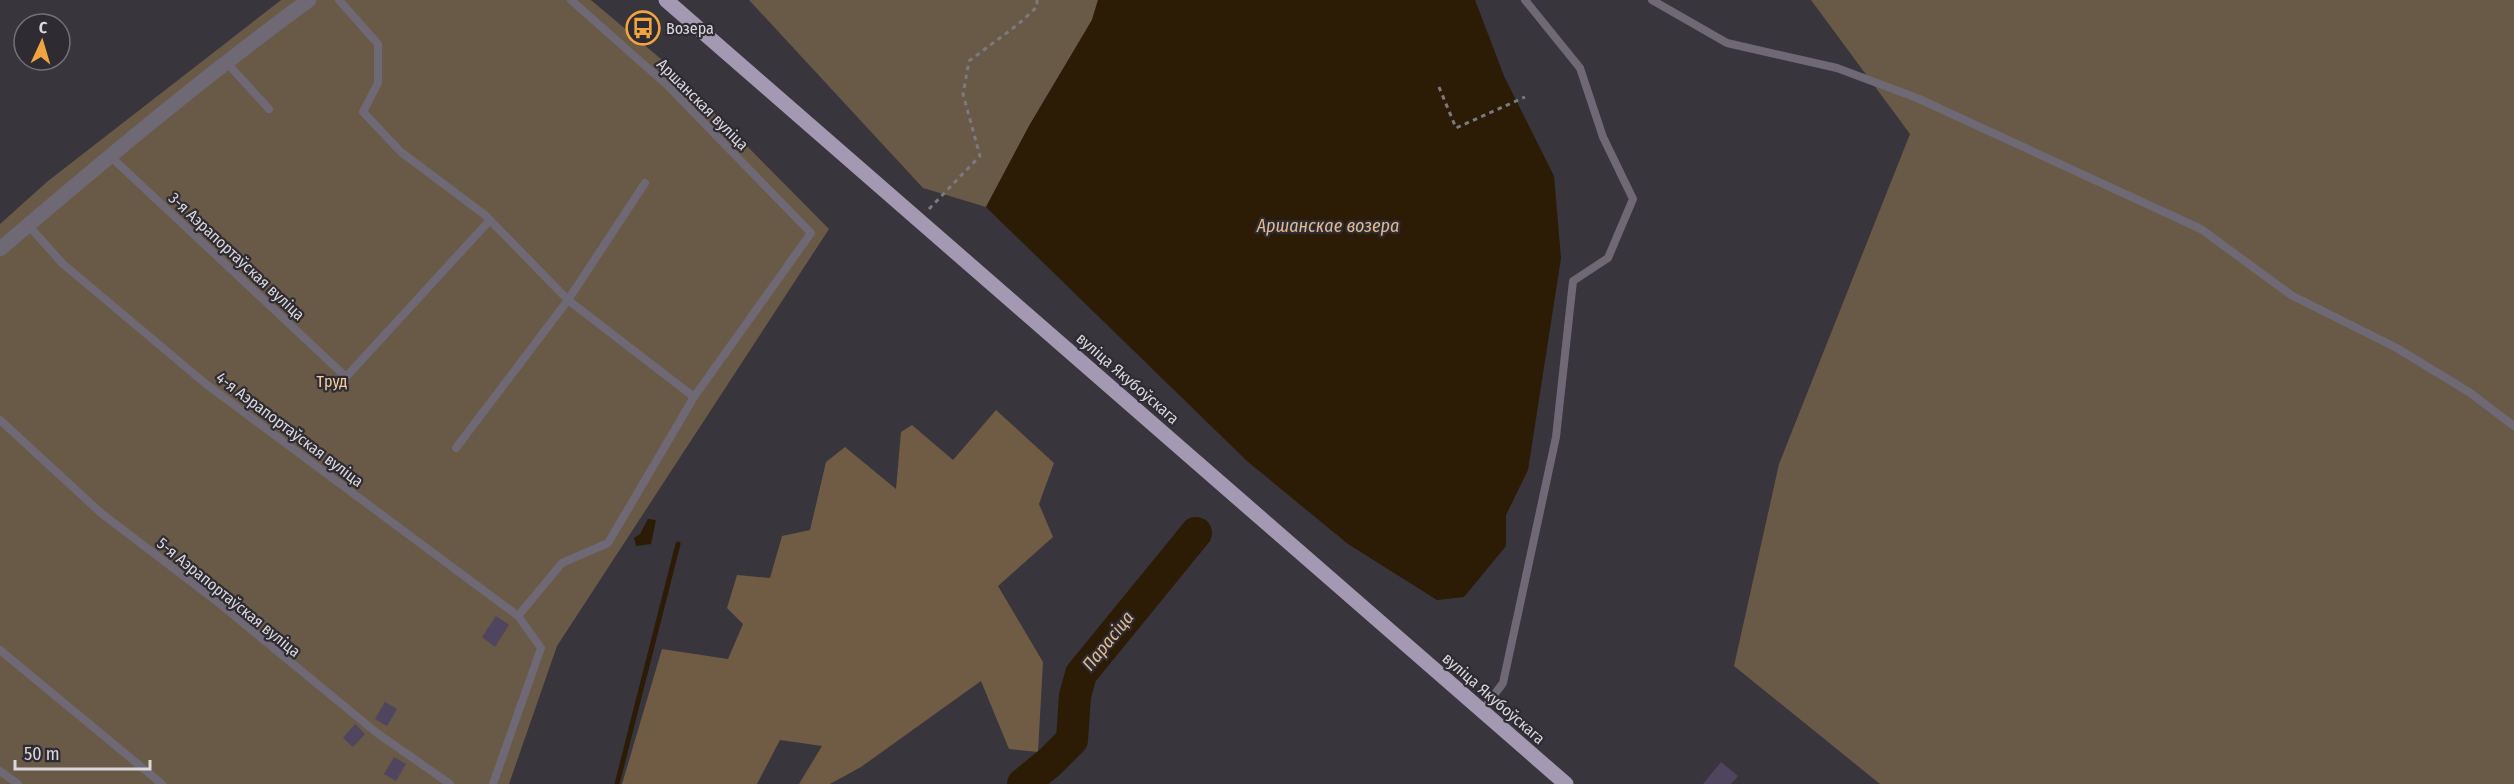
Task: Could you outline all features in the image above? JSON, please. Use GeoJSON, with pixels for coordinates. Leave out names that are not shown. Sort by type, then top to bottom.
{"type":"FeatureCollection","features":[{"type":"Feature","properties":{"kind":"main road","name":"вуліца Якубоўскага"},"geometry":{"type":"LineString","coordinates":[[666,0],[920,219],[1321,573],[1566,784]]}},
{"type":"Feature","properties":{"kind":"street"},"geometry":{"type":"LineString","coordinates":[[0,249],[109,155],[225,61],[309,0]]}},
{"type":"Feature","properties":{"kind":"lane"},"geometry":{"type":"LineString","coordinates":[[339,0],[378,44],[378,83],[363,112],[401,152],[490,220],[568,300],[694,397],[608,543],[562,563],[518,616]]}},
{"type":"Feature","properties":{"kind":"lane","name":"Аршанская вуліца"},"geometry":{"type":"LineString","coordinates":[[571,0],[667,85],[812,233],[694,397]]}},
{"type":"Feature","properties":{"kind":"lane"},"geometry":{"type":"LineString","coordinates":[[1482,711],[1503,683],[1556,437],[1573,281],[1608,258],[1633,199],[1603,137],[1580,68],[1525,0]]}},
{"type":"Feature","properties":{"kind":"lane"},"geometry":{"type":"LineString","coordinates":[[1652,0],[1727,44],[1838,68],[1917,98],[2200,229],[2291,295],[2395,347],[2469,392],[2514,426]]}},
{"type":"Feature","properties":{"kind":"lane"},"geometry":{"type":"LineString","coordinates":[[225,61],[269,109]]}},
{"type":"Feature","properties":{"kind":"lane","name":"3-я Аэрапортаўская вуліца"},"geometry":{"type":"LineString","coordinates":[[109,155],[346,376],[490,220]]}},
{"type":"Feature","properties":{"kind":"lane"},"geometry":{"type":"LineString","coordinates":[[456,448],[568,300],[645,183]]}},
{"type":"Feature","properties":{"kind":"lane","name":"4-я Аэрапортаўская вуліца"},"geometry":{"type":"LineString","coordinates":[[28,225],[63,264],[206,384],[518,616],[541,648],[493,784]]}},
{"type":"Feature","properties":{"kind":"lane","name":"5-я Аэрапортаўская вуліца"},"geometry":{"type":"LineString","coordinates":[[0,420],[101,513],[215,600],[376,733],[450,784]]}},
{"type":"Feature","properties":{"kind":"lane"},"geometry":{"type":"LineString","coordinates":[[0,650],[162,784]]}},
{"type":"Feature","properties":{"kind":"lane"},"geometry":{"type":"LineString","coordinates":[[0,771],[18,784]]}},
{"type":"Feature","properties":{"kind":"path"},"geometry":{"type":"LineString","coordinates":[[920,219],[980,156],[963,94],[969,61],[1016,26],[1036,7],[1037,0]]}},
{"type":"Feature","properties":{"kind":"path"},"geometry":{"type":"LineString","coordinates":[[1439,87],[1456,128],[1525,96]]}},
{"type":"Feature","properties":{"kind":"green space","name":"Труд"},"geometry":{"type":"Polygon","coordinates":[[[281,0],[591,0],[661,59],[829,229],[557,646],[509,784],[0,784],[0,224],[48,181],[281,0]]]}},
{"type":"Feature","properties":{"kind":"green space"},"geometry":{"type":"Polygon","coordinates":[[[749,0],[1098,0],[1092,20],[1029,126],[986,207],[923,188],[749,0]]]}},
{"type":"Feature","properties":{"kind":"green space"},"geometry":{"type":"Polygon","coordinates":[[[1811,0],[2514,0],[2514,784],[1880,784],[1734,666],[1779,464],[1910,134],[1811,0]]]}},
{"type":"Feature","properties":{"kind":"shaded area"},"geometry":{"type":"Polygon","coordinates":[[[996,410],[1054,463],[1039,504],[1053,537],[998,586],[1043,662],[1038,752],[1009,749],[981,681],[861,767],[830,784],[799,784],[822,746],[780,740],[757,784],[622,784],[662,649],[728,659],[743,624],[727,608],[737,575],[770,578],[782,536],[810,530],[826,462],[845,447],[896,489],[901,432],[912,425],[953,460],[996,410]]]}},
{"type":"Feature","properties":{"kind":"water","name":"Аршанскае возера"},"geometry":{"type":"Polygon","coordinates":[[[1098,0],[1475,0],[1504,76],[1554,176],[1561,258],[1528,470],[1506,515],[1506,546],[1464,597],[1437,600],[1348,544],[1247,461],[986,207],[1029,126],[1092,20],[1098,0]]]}},
{"type":"Feature","properties":{"kind":"water"},"geometry":{"type":"Polygon","coordinates":[[[648,519],[656,520],[651,544],[636,546],[634,538],[640,534],[648,519]]]}},
{"type":"Feature","properties":{"kind":"building"},"geometry":{"type":"Polygon","coordinates":[[[496,616],[509,625],[495,647],[482,637],[496,616]]]}},
{"type":"Feature","properties":{"kind":"building"},"geometry":{"type":"Polygon","coordinates":[[[385,702],[397,709],[387,726],[375,719],[385,702]]]}},
{"type":"Feature","properties":{"kind":"building"},"geometry":{"type":"Polygon","coordinates":[[[355,724],[365,734],[353,747],[343,738],[355,724]]]}},
{"type":"Feature","properties":{"kind":"building"},"geometry":{"type":"Polygon","coordinates":[[[394,757],[406,764],[396,781],[384,774],[394,757]]]}},
{"type":"Feature","properties":{"kind":"building"},"geometry":{"type":"Polygon","coordinates":[[[1721,762],[1738,776],[1731,784],[1703,784],[1721,762]]]}},
{"type":"Feature","properties":{"kind":"waterway","name":"Парасіца"},"geometry":{"type":"LineString","coordinates":[[1023,784],[1072,740],[1075,696],[1081,674],[1196,533]]}},
{"type":"Feature","properties":{"kind":"waterway"},"geometry":{"type":"LineString","coordinates":[[617,784],[678,544]]}},
{"type":"Feature","properties":{"kind":"place","name":"Возера"},"geometry":{"type":"Point","coordinates":[643,28]}}]}
